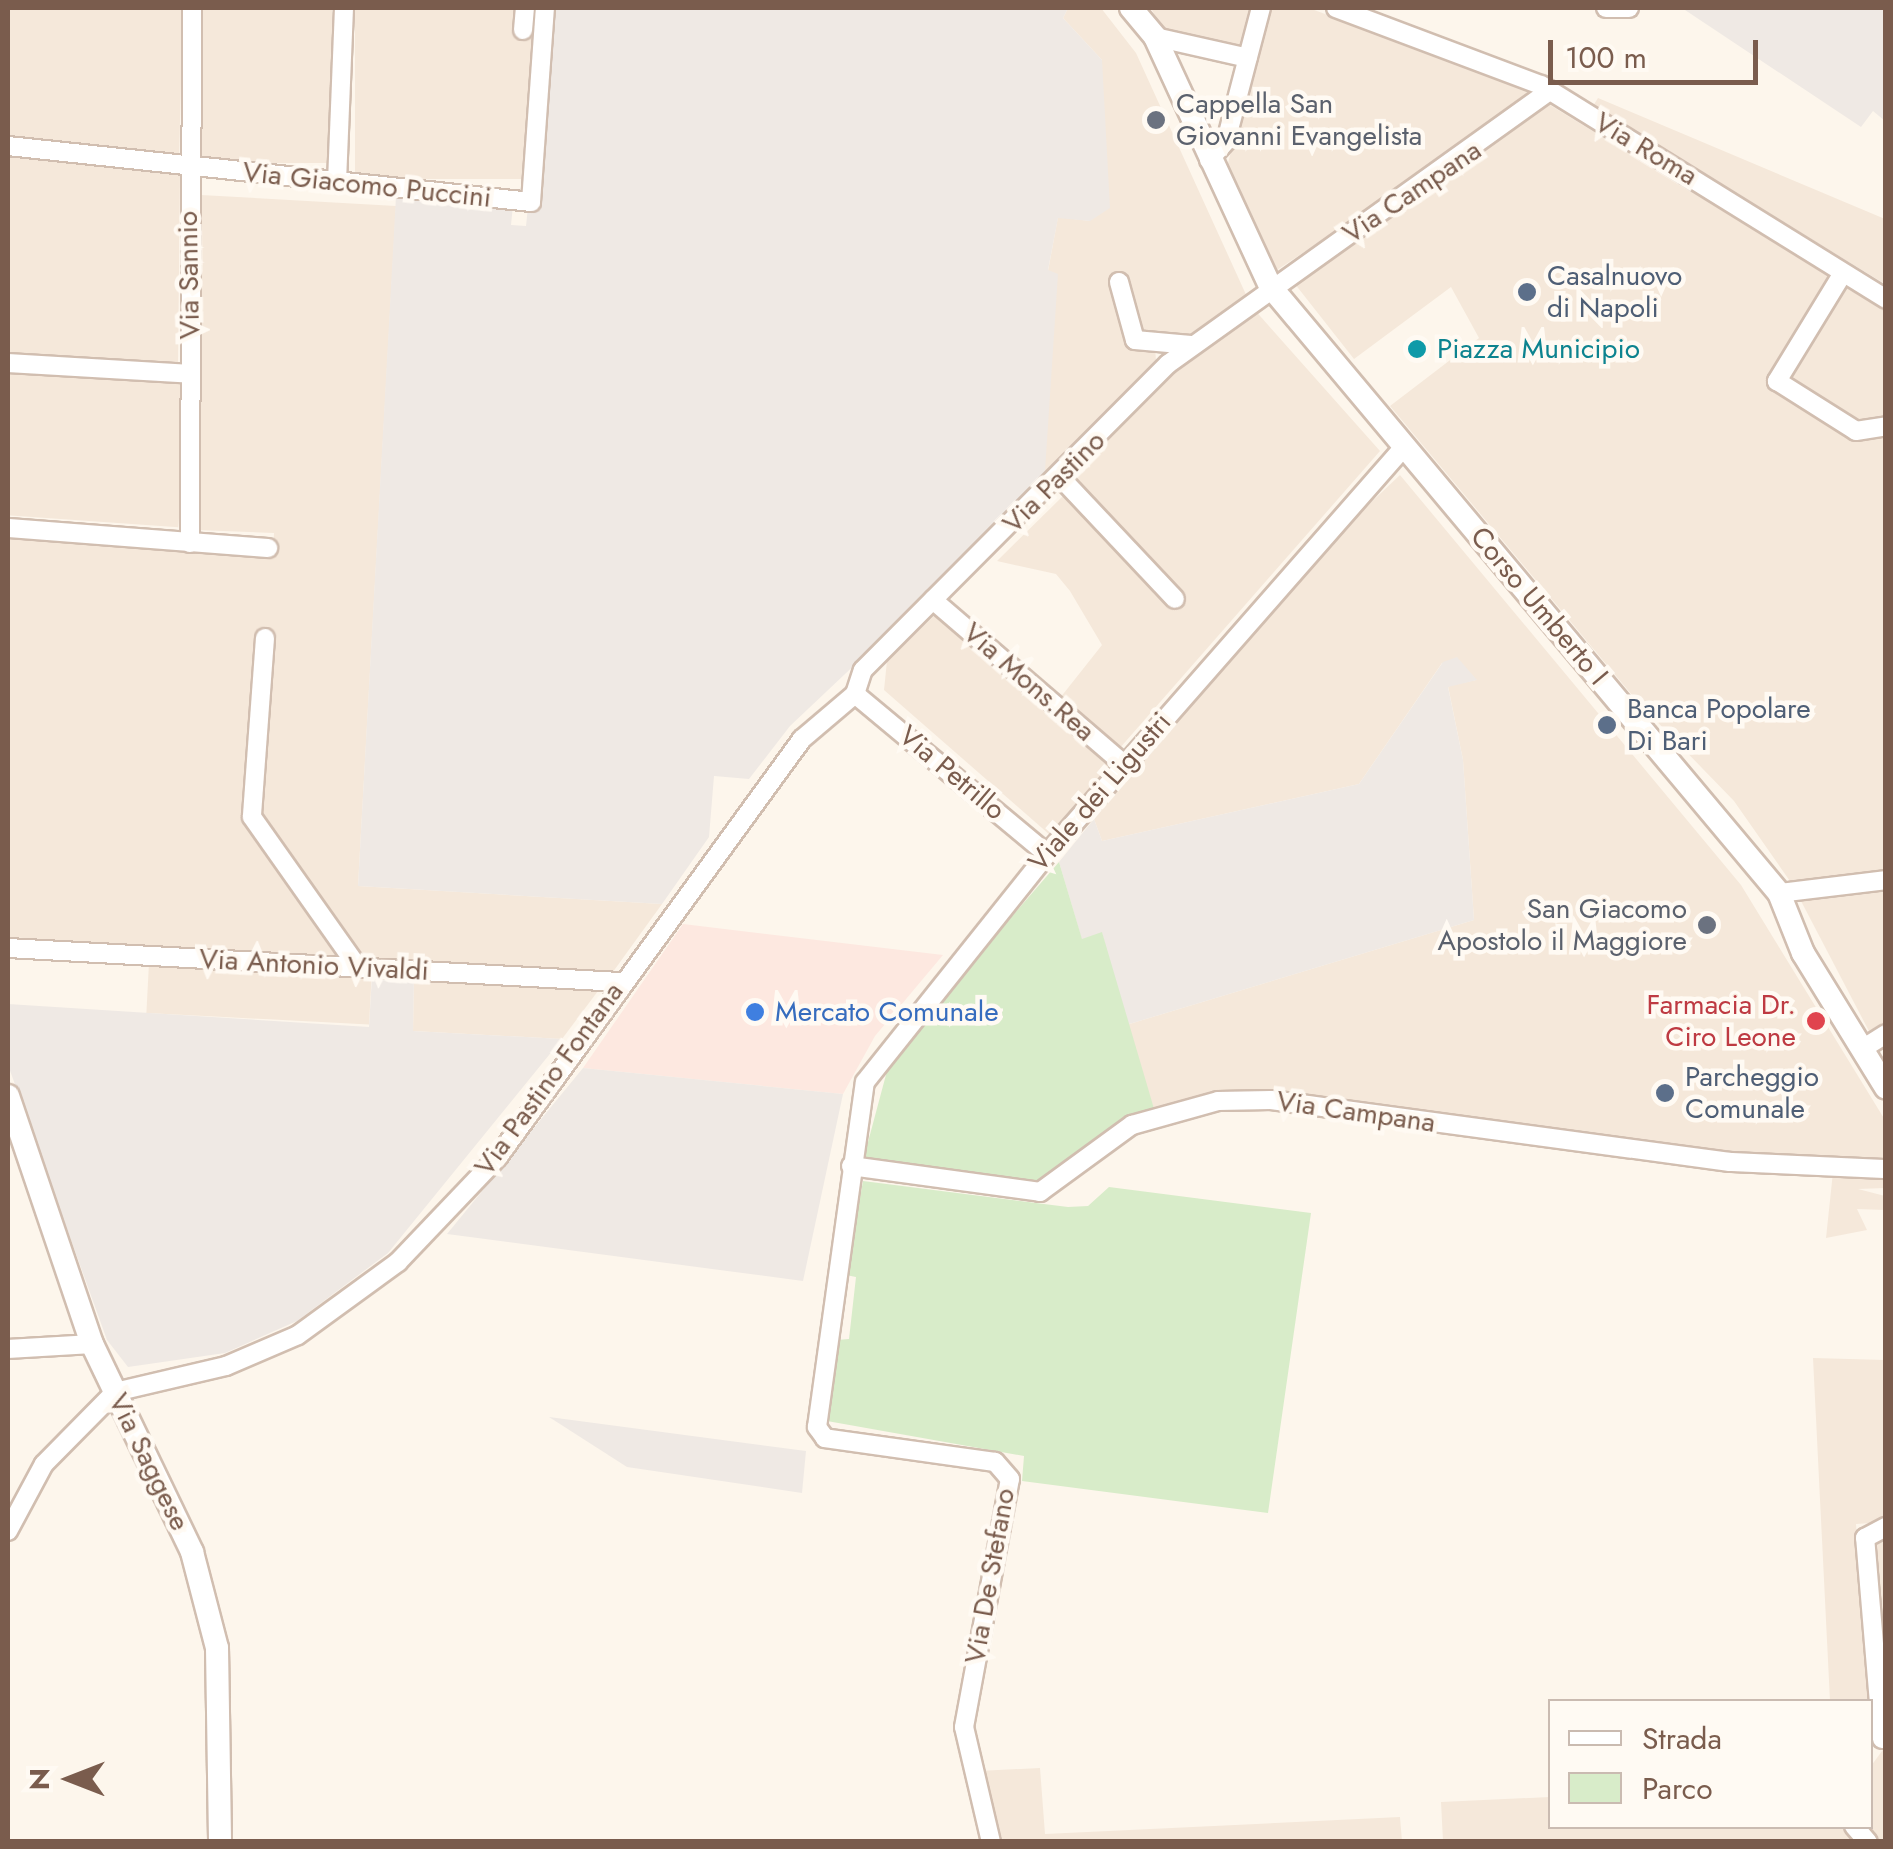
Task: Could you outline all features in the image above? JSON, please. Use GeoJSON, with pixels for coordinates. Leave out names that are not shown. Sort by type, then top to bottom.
{"type":"FeatureCollection","features":[{"type":"Feature","properties":{"kind":"main road","name":"Corso Umberto I"},"geometry":{"type":"LineString","coordinates":[[1130,8],[1155,37],[1270,286],[1779,893],[1886,1088]]}},
{"type":"Feature","properties":{"kind":"main road","name":"Via Saggese"},"geometry":{"type":"LineString","coordinates":[[8,1096],[92,1344],[192,1552],[217,1648],[220,1842]]}},
{"type":"Feature","properties":{"kind":"street","name":"Via Sannio"},"geometry":{"type":"LineString","coordinates":[[190,543],[186,166],[192,8]]}},
{"type":"Feature","properties":{"kind":"street"},"geometry":{"type":"LineString","coordinates":[[337,182],[344,8]]}},
{"type":"Feature","properties":{"kind":"street"},"geometry":{"type":"LineString","coordinates":[[523,30],[525,8]]}},
{"type":"Feature","properties":{"kind":"street","name":"Via Giacomo Puccini"},"geometry":{"type":"LineString","coordinates":[[8,146],[532,202],[545,8]]}},
{"type":"Feature","properties":{"kind":"street"},"geometry":{"type":"LineString","coordinates":[[1209,160],[1226,141],[1261,8]]}},
{"type":"Feature","properties":{"kind":"street","name":"Via Roma"},"geometry":{"type":"LineString","coordinates":[[1336,8],[1550,91],[1886,299]]}},
{"type":"Feature","properties":{"kind":"street"},"geometry":{"type":"LineString","coordinates":[[1606,8],[1630,8]]}},
{"type":"Feature","properties":{"kind":"street"},"geometry":{"type":"LineString","coordinates":[[1155,37],[1248,58]]}},
{"type":"Feature","properties":{"kind":"street","name":"Via Campana"},"geometry":{"type":"LineString","coordinates":[[1270,286],[1467,157],[1550,91]]}},
{"type":"Feature","properties":{"kind":"street"},"geometry":{"type":"LineString","coordinates":[[1843,273],[1777,381],[1856,430],[1886,426]]}},
{"type":"Feature","properties":{"kind":"street"},"geometry":{"type":"LineString","coordinates":[[1120,282],[1135,340],[1191,345]]}},
{"type":"Feature","properties":{"kind":"street","name":"Via Pastino"},"geometry":{"type":"LineString","coordinates":[[855,694],[862,670],[1062,478],[1191,345],[1270,286]]}},
{"type":"Feature","properties":{"kind":"street"},"geometry":{"type":"LineString","coordinates":[[8,363],[191,374]]}},
{"type":"Feature","properties":{"kind":"street","name":"Viale dei Ligustri"},"geometry":{"type":"LineString","coordinates":[[851,1166],[877,1056],[1046,854],[1402,448]]}},
{"type":"Feature","properties":{"kind":"street"},"geometry":{"type":"LineString","coordinates":[[1062,478],[1175,599]]}},
{"type":"Feature","properties":{"kind":"street"},"geometry":{"type":"LineString","coordinates":[[8,528],[268,548]]}},
{"type":"Feature","properties":{"kind":"street","name":"Via Mons.Rea"},"geometry":{"type":"LineString","coordinates":[[933,600],[1125,765]]}},
{"type":"Feature","properties":{"kind":"street"},"geometry":{"type":"LineString","coordinates":[[265,638],[252,817],[358,967]]}},
{"type":"Feature","properties":{"kind":"street","name":"Via Petrillo"},"geometry":{"type":"LineString","coordinates":[[855,694],[1046,854]]}},
{"type":"Feature","properties":{"kind":"street","name":"Via Pastino Fontana"},"geometry":{"type":"LineString","coordinates":[[115,1392],[226,1366],[298,1335],[398,1262],[498,1157],[620,982],[802,739],[855,694]]}},
{"type":"Feature","properties":{"kind":"street"},"geometry":{"type":"LineString","coordinates":[[1779,893],[1886,880]]}},
{"type":"Feature","properties":{"kind":"street","name":"Via Antonio Vivaldi"},"geometry":{"type":"LineString","coordinates":[[8,948],[620,982]]}},
{"type":"Feature","properties":{"kind":"street"},"geometry":{"type":"LineString","coordinates":[[1862,1049],[1886,1034]]}},
{"type":"Feature","properties":{"kind":"street","name":"Via Campana"},"geometry":{"type":"LineString","coordinates":[[851,1166],[1040,1192],[1132,1126],[1218,1100],[1272,1100],[1730,1162],[1886,1169]]}},
{"type":"Feature","properties":{"kind":"street","name":"Via De Stefano"},"geometry":{"type":"LineString","coordinates":[[851,1166],[819,1435],[995,1462],[1010,1479],[964,1727],[991,1842]]}},
{"type":"Feature","properties":{"kind":"street"},"geometry":{"type":"LineString","coordinates":[[8,1349],[92,1344]]}},
{"type":"Feature","properties":{"kind":"street"},"geometry":{"type":"LineString","coordinates":[[8,1531],[44,1464],[115,1392]]}},
{"type":"Feature","properties":{"kind":"street"},"geometry":{"type":"LineString","coordinates":[[1884,1737],[1865,1538],[1886,1527]]}},
{"type":"Feature","properties":{"kind":"shaded area"},"geometry":{"type":"Polygon","coordinates":[[[8,8],[183,8],[179,159],[8,138],[8,8]]]}},
{"type":"Feature","properties":{"kind":"shaded area"},"geometry":{"type":"Polygon","coordinates":[[[200,8],[332,8],[332,163],[200,163],[200,8]]]}},
{"type":"Feature","properties":{"kind":"shaded area"},"geometry":{"type":"Polygon","coordinates":[[[355,8],[541,8],[541,179],[355,179],[355,8]]]}},
{"type":"Feature","properties":{"kind":"shaded area"},"geometry":{"type":"Polygon","coordinates":[[[549,8],[1068,8],[1063,18],[1102,60],[1110,208],[1090,221],[1058,218],[1048,270],[1058,274],[1044,486],[790,726],[749,779],[714,776],[709,837],[662,904],[358,886],[396,196],[513,205],[511,225],[526,226],[549,8]]]}},
{"type":"Feature","properties":{"kind":"shaded area"},"geometry":{"type":"Polygon","coordinates":[[[1068,8],[1101,8],[1136,53],[1248,299],[1196,339],[1126,335],[1130,348],[1155,348],[1157,373],[1044,486],[1048,271],[1058,217],[1090,221],[1102,60],[1063,18],[1068,8]]]}},
{"type":"Feature","properties":{"kind":"shaded area"},"geometry":{"type":"Polygon","coordinates":[[[1151,8],[1253,8],[1243,51],[1164,34],[1151,8]]]}},
{"type":"Feature","properties":{"kind":"shaded area"},"geometry":{"type":"Polygon","coordinates":[[[1268,8],[1309,8],[1541,95],[1277,270],[1226,171],[1268,8]]]}},
{"type":"Feature","properties":{"kind":"shaded area"},"geometry":{"type":"Polygon","coordinates":[[[1682,8],[1885,8],[1885,121],[1873,111],[1861,127],[1682,8]]]}},
{"type":"Feature","properties":{"kind":"shaded area"},"geometry":{"type":"Polygon","coordinates":[[[1598,98],[1885,219],[1885,284],[1593,106],[1598,98]]]}},
{"type":"Feature","properties":{"kind":"shaded area"},"geometry":{"type":"Polygon","coordinates":[[[1545,102],[1833,278],[1770,381],[1858,436],[1885,430],[1885,875],[1792,884],[1734,801],[1637,701],[1390,406],[1479,338],[1451,287],[1354,359],[1291,279],[1545,102]]]}},
{"type":"Feature","properties":{"kind":"shaded area"},"geometry":{"type":"Polygon","coordinates":[[[8,154],[180,173],[178,366],[8,353],[8,154]]]}},
{"type":"Feature","properties":{"kind":"shaded area"},"geometry":{"type":"Polygon","coordinates":[[[201,195],[396,206],[358,886],[662,904],[610,976],[8,937],[8,534],[273,557],[274,533],[197,530],[201,195]]]}},
{"type":"Feature","properties":{"kind":"shaded area"},"geometry":{"type":"Polygon","coordinates":[[[1845,281],[1885,306],[1885,420],[1856,426],[1788,379],[1845,281]]]}},
{"type":"Feature","properties":{"kind":"shaded area"},"geometry":{"type":"Polygon","coordinates":[[[1253,308],[1380,451],[1119,749],[1060,698],[1102,645],[1070,591],[1056,574],[997,561],[1064,495],[1172,602],[1069,479],[1174,363],[1253,308]]]}},
{"type":"Feature","properties":{"kind":"shaded area"},"geometry":{"type":"Polygon","coordinates":[[[8,369],[189,382],[178,527],[8,515],[8,369]]]}},
{"type":"Feature","properties":{"kind":"shaded area"},"geometry":{"type":"Polygon","coordinates":[[[1400,475],[1741,885],[1885,1120],[1885,1162],[1783,1162],[1271,1095],[1155,1112],[1126,1025],[1474,920],[1463,760],[1448,686],[1476,680],[1442,663],[1359,784],[1102,841],[1094,819],[1326,545],[1400,475]]]}},
{"type":"Feature","properties":{"kind":"shaded area"},"geometry":{"type":"Polygon","coordinates":[[[937,613],[1110,764],[1050,835],[884,690],[887,661],[937,613]]]}},
{"type":"Feature","properties":{"kind":"shaded area"},"geometry":{"type":"Polygon","coordinates":[[[1457,657],[1477,680],[1448,687],[1463,760],[1474,920],[1126,1025],[1102,933],[1082,940],[1059,862],[1094,819],[1102,841],[1359,784],[1443,662],[1457,657]]]}},
{"type":"Feature","properties":{"kind":"shaded area"},"geometry":{"type":"Polygon","coordinates":[[[1885,883],[1885,1027],[1871,1035],[1801,901],[1885,883]]]}},
{"type":"Feature","properties":{"kind":"shaded area"},"geometry":{"type":"Polygon","coordinates":[[[683,924],[943,955],[875,1036],[843,1094],[583,1068],[683,924]]]}},
{"type":"Feature","properties":{"kind":"shaded area"},"geometry":{"type":"Polygon","coordinates":[[[149,963],[372,975],[369,1025],[146,1013],[149,963]]]}},
{"type":"Feature","properties":{"kind":"shaded area"},"geometry":{"type":"Polygon","coordinates":[[[372,976],[414,977],[413,1031],[562,1039],[388,1253],[297,1321],[225,1353],[128,1367],[107,1340],[8,1065],[8,1004],[369,1027],[372,976]]]}},
{"type":"Feature","properties":{"kind":"shaded area"},"geometry":{"type":"Polygon","coordinates":[[[414,977],[598,991],[562,1039],[413,1031],[414,977]]]}},
{"type":"Feature","properties":{"kind":"shaded area"},"geometry":{"type":"Polygon","coordinates":[[[583,1068],[843,1094],[803,1281],[447,1234],[583,1068]]]}},
{"type":"Feature","properties":{"kind":"shaded area"},"geometry":{"type":"Polygon","coordinates":[[[1885,1171],[1885,1188],[1858,1189],[1885,1196],[1885,1210],[1857,1209],[1867,1230],[1826,1238],[1833,1172],[1885,1171]]]}},
{"type":"Feature","properties":{"kind":"shaded area"},"geometry":{"type":"Polygon","coordinates":[[[1813,1358],[1885,1360],[1885,1522],[1856,1524],[1869,1699],[1830,1699],[1813,1358]]]}},
{"type":"Feature","properties":{"kind":"shaded area"},"geometry":{"type":"Polygon","coordinates":[[[549,1417],[806,1451],[802,1493],[627,1467],[549,1417]]]}},
{"type":"Feature","properties":{"kind":"shaded area"},"geometry":{"type":"Polygon","coordinates":[[[1885,1538],[1885,1695],[1874,1539],[1885,1538]]]}},
{"type":"Feature","properties":{"kind":"shaded area"},"geometry":{"type":"Polygon","coordinates":[[[1885,1747],[1885,1841],[1880,1841],[1870,1829],[1873,1829],[1873,1763],[1885,1747]]]}},
{"type":"Feature","properties":{"kind":"shaded area"},"geometry":{"type":"Polygon","coordinates":[[[1040,1768],[1045,1834],[1400,1817],[1402,1841],[1003,1841],[978,1771],[1040,1768]]]}},
{"type":"Feature","properties":{"kind":"shaded area"},"geometry":{"type":"Polygon","coordinates":[[[1548,1797],[1548,1829],[1845,1829],[1852,1841],[1443,1841],[1441,1802],[1548,1797]]]}},
{"type":"Feature","properties":{"kind":"green space"},"geometry":{"type":"Polygon","coordinates":[[[1059,862],[1082,939],[1102,932],[1155,1112],[1039,1185],[864,1157],[891,1056],[1059,862]]]}},
{"type":"Feature","properties":{"kind":"green space"},"geometry":{"type":"Polygon","coordinates":[[[863,1181],[1068,1207],[1088,1206],[1109,1187],[1311,1213],[1268,1513],[1022,1481],[1024,1456],[827,1421],[837,1340],[849,1339],[856,1277],[846,1275],[863,1181]]]}},
{"type":"Feature","properties":{"kind":"place","name":"Cappella San Giovanni Evangelista"},"geometry":{"type":"Point","coordinates":[1156,120]}},
{"type":"Feature","properties":{"kind":"place","name":"Casalnuovo di Napoli"},"geometry":{"type":"Point","coordinates":[1527,292]}},
{"type":"Feature","properties":{"kind":"place","name":"Piazza Municipio"},"geometry":{"type":"Point","coordinates":[1417,349]}},
{"type":"Feature","properties":{"kind":"place","name":"Banca Popolare Di Bari"},"geometry":{"type":"Point","coordinates":[1607,725]}},
{"type":"Feature","properties":{"kind":"place","name":"San Giacomo Apostolo il Maggiore"},"geometry":{"type":"Point","coordinates":[1707,925]}},
{"type":"Feature","properties":{"kind":"place","name":"Mercato Comunale"},"geometry":{"type":"Point","coordinates":[755,1012]}},
{"type":"Feature","properties":{"kind":"place","name":"Farmacia Dr. Ciro Leone"},"geometry":{"type":"Point","coordinates":[1816,1021]}},
{"type":"Feature","properties":{"kind":"place","name":"Parcheggio Comunale"},"geometry":{"type":"Point","coordinates":[1665,1093]}}]}
